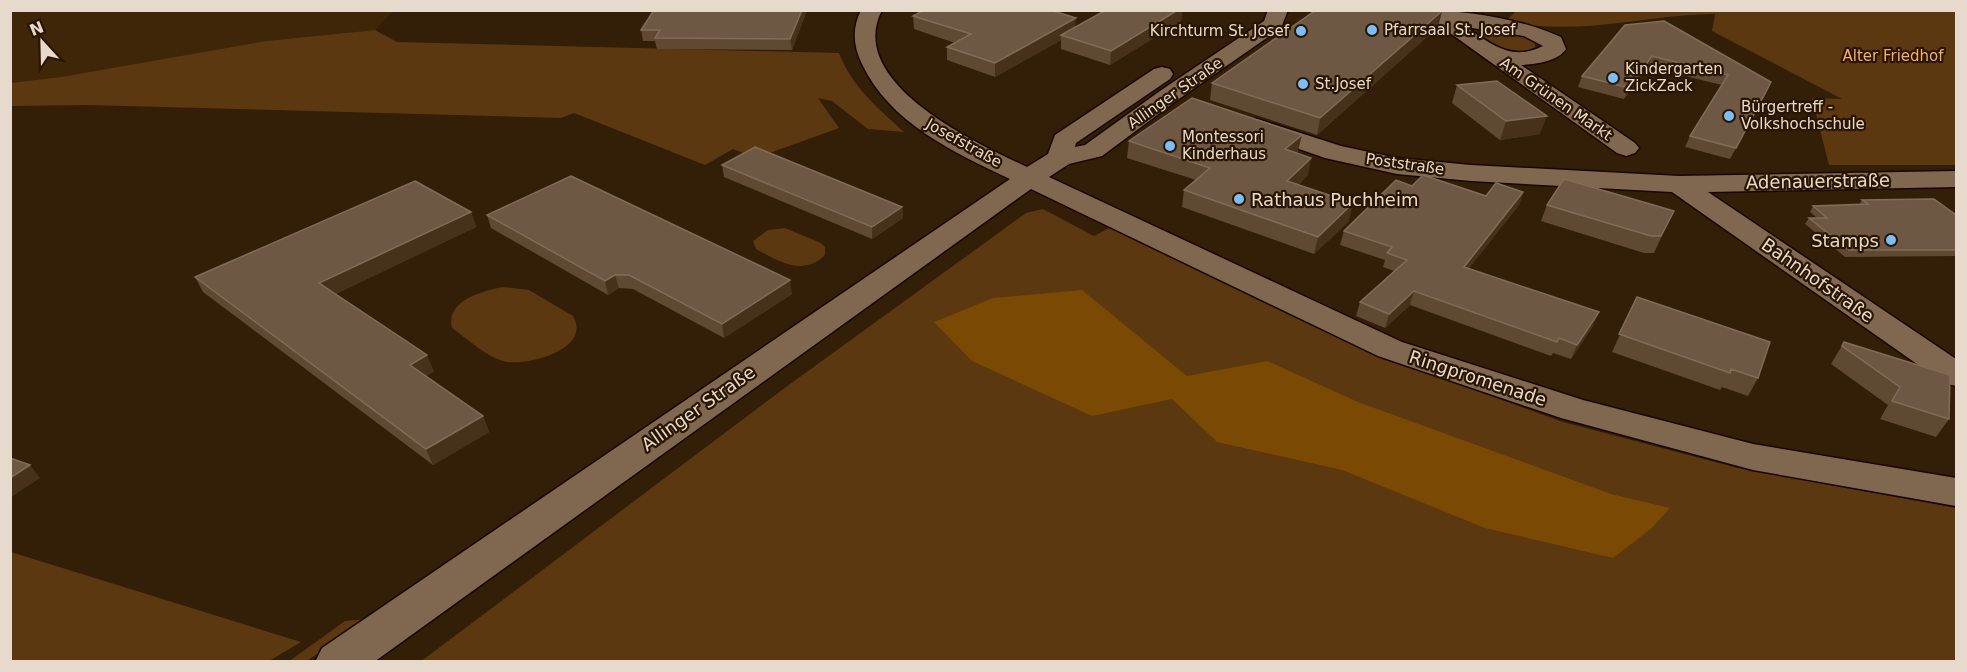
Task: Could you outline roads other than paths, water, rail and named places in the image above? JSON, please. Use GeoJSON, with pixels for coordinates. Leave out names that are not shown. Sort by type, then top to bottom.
{"type":"FeatureCollection","features":[{"type":"Feature","properties":{"kind":"street","name":"Josefstraße"},"geometry":{"type":"LineString","coordinates":[[872,10],[864,35],[866,49],[874,67],[892,94],[924,122],[1029,178]]}},
{"type":"Feature","properties":{"kind":"street","name":"Allinger Straße"},"geometry":{"type":"LineString","coordinates":[[338,662],[1029,178],[1060,158],[1094,151],[1168,96],[1274,24],[1278,10]]}},
{"type":"Feature","properties":{"kind":"street"},"geometry":{"type":"LineString","coordinates":[[1432,13],[1529,31],[1553,42],[1555,50],[1547,55],[1528,58],[1493,56]]}},
{"type":"Feature","properties":{"kind":"street","name":"Am Grünen Markt"},"geometry":{"type":"LineString","coordinates":[[1432,13],[1626,148]]}},
{"type":"Feature","properties":{"kind":"street","name":"Allinger Straße"},"geometry":{"type":"LineString","coordinates":[[1060,158],[1064,140],[1180,62]]}},
{"type":"Feature","properties":{"kind":"street"},"geometry":{"type":"LineString","coordinates":[[1142,88],[1195,106]]}},
{"type":"Feature","properties":{"kind":"street","name":"Poststraße"},"geometry":{"type":"LineString","coordinates":[[1238,120],[1334,152],[1397,166],[1592,181],[1679,184]]}},
{"type":"Feature","properties":{"kind":"street","name":"Ringpromenade"},"geometry":{"type":"LineString","coordinates":[[1029,178],[1390,349],[1574,410],[1753,457],[1956,492]]}},
{"type":"Feature","properties":{"kind":"street","name":"Adenauerstraße"},"geometry":{"type":"LineString","coordinates":[[1679,184],[1956,179]]}},
{"type":"Feature","properties":{"kind":"street","name":"Bahnhofstraße"},"geometry":{"type":"LineString","coordinates":[[1679,184],[1956,375]]}},
{"type":"Feature","properties":{"kind":"place","name":"Pfarrsaal St. Josef"},"geometry":{"type":"Point","coordinates":[1372,30]}},
{"type":"Feature","properties":{"kind":"place","name":"Kirchturm St. Josef"},"geometry":{"type":"Point","coordinates":[1301,31]}},
{"type":"Feature","properties":{"kind":"place","name":"Kindergarten ZickZack"},"geometry":{"type":"Point","coordinates":[1613,78]}},
{"type":"Feature","properties":{"kind":"place","name":"St.Josef"},"geometry":{"type":"Point","coordinates":[1303,84]}},
{"type":"Feature","properties":{"kind":"place","name":"Bürgertreff - Volkshochschule"},"geometry":{"type":"Point","coordinates":[1729,116]}},
{"type":"Feature","properties":{"kind":"place","name":"Montessori Kinderhaus"},"geometry":{"type":"Point","coordinates":[1170,146]}},
{"type":"Feature","properties":{"kind":"place","name":"Rathaus Puchheim"},"geometry":{"type":"Point","coordinates":[1239,199]}},
{"type":"Feature","properties":{"kind":"place","name":"Stamps"},"geometry":{"type":"Point","coordinates":[1891,240]}},
{"type":"Feature","properties":{"kind":"park label","name":"Alter Friedhof"},"geometry":{"type":"Point","coordinates":[1893,56]}}]}
